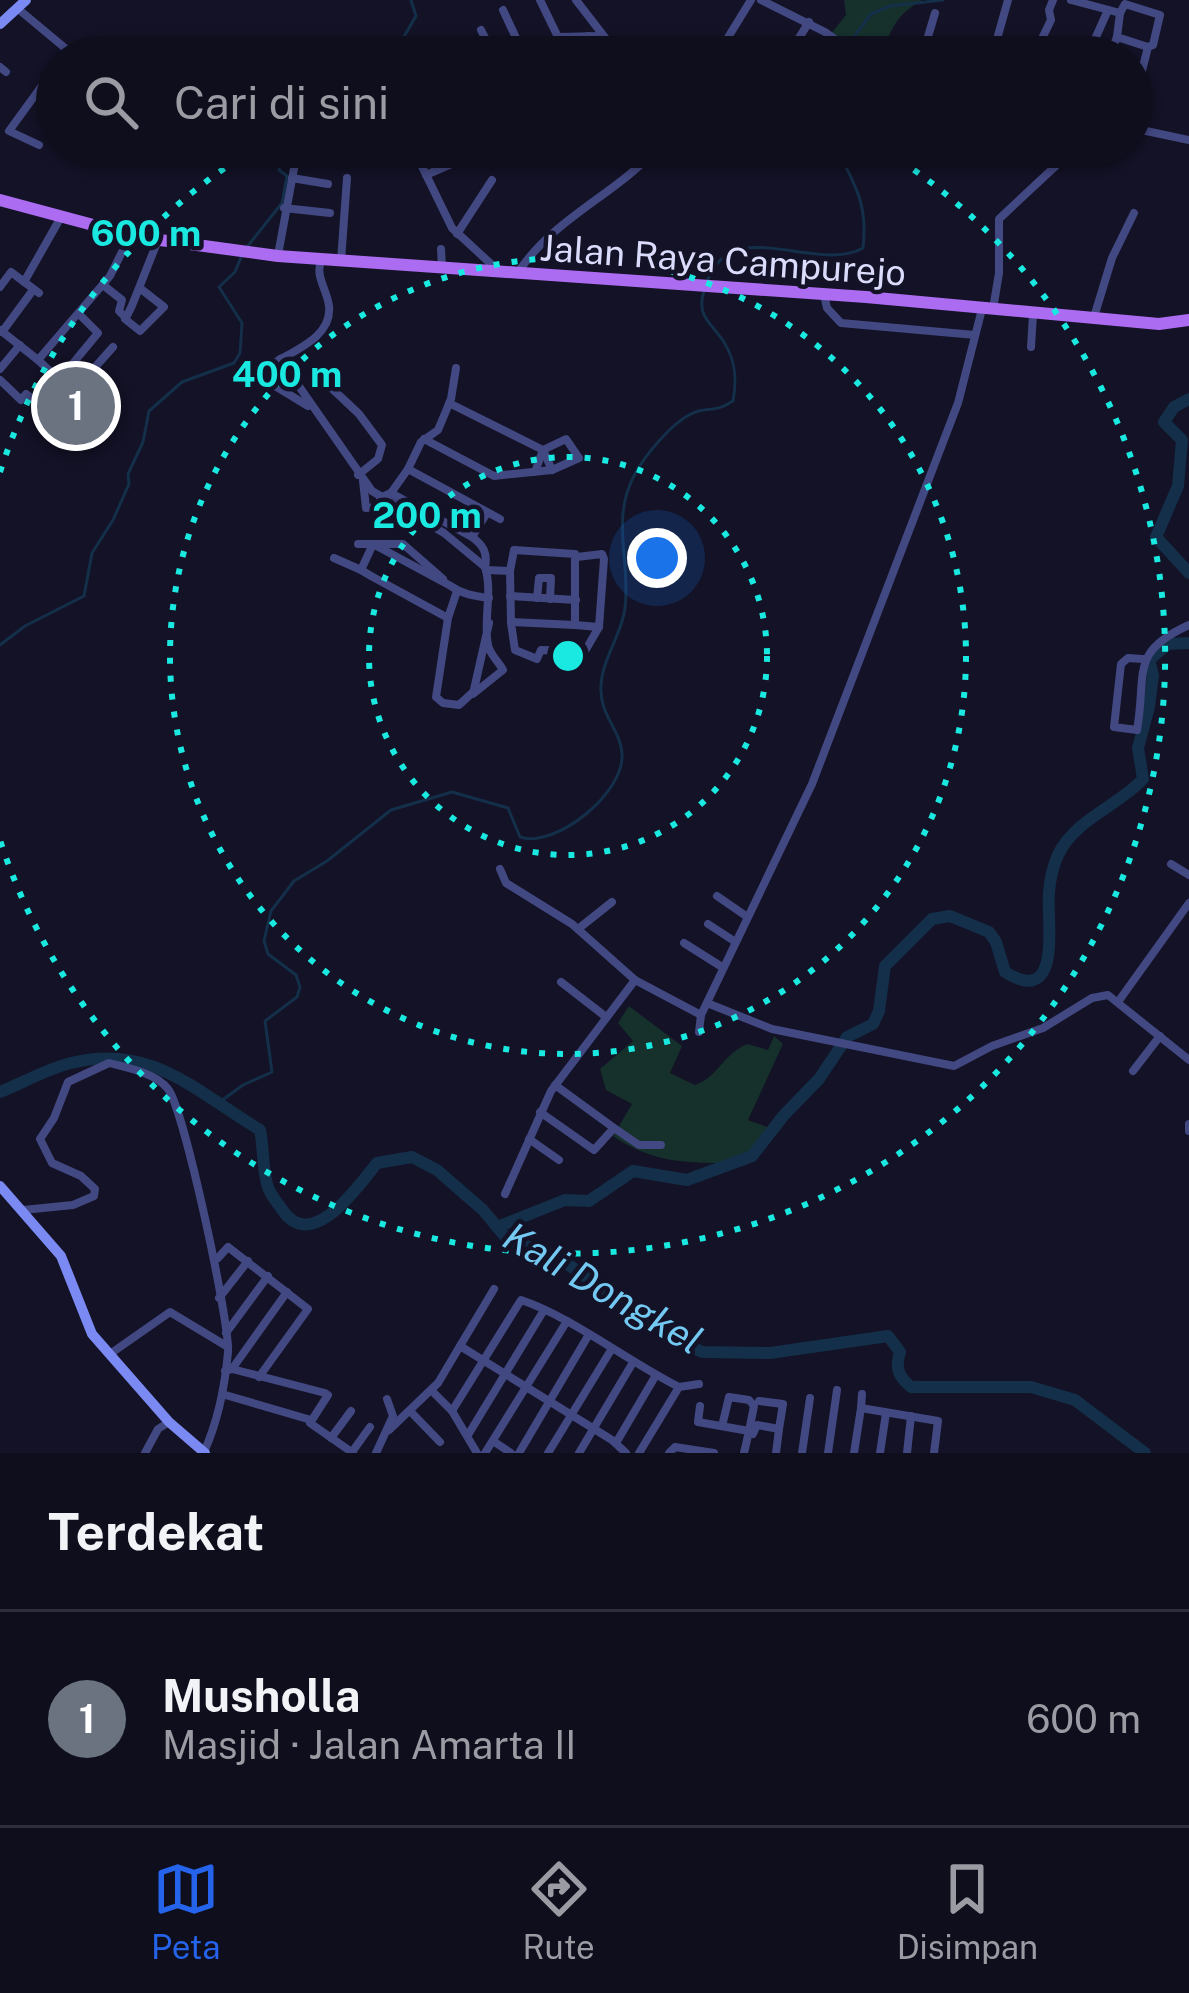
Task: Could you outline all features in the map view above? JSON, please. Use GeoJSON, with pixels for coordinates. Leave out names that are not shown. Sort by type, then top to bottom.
{"type":"FeatureCollection","features":[{"type":"Feature","properties":{"kind":"main road","name":"Jalan Raya Campurejo"},"geometry":{"type":"LineString","coordinates":[[0,200],[130,236],[321,261],[824,295],[1094,319],[1189,320]]}},
{"type":"Feature","properties":{"kind":"street"},"geometry":{"type":"LineString","coordinates":[[540,0],[557,36]]}},
{"type":"Feature","properties":{"kind":"street"},"geometry":{"type":"LineString","coordinates":[[576,0],[603,36]]}},
{"type":"Feature","properties":{"kind":"street"},"geometry":{"type":"LineString","coordinates":[[729,36],[752,0]]}},
{"type":"Feature","properties":{"kind":"street"},"geometry":{"type":"LineString","coordinates":[[761,0],[830,36]]}},
{"type":"Feature","properties":{"kind":"street"},"geometry":{"type":"LineString","coordinates":[[998,36],[1008,0]]}},
{"type":"Feature","properties":{"kind":"street"},"geometry":{"type":"LineString","coordinates":[[1043,36],[1053,0]]}},
{"type":"Feature","properties":{"kind":"street"},"geometry":{"type":"LineString","coordinates":[[1071,0],[1120,13]]}},
{"type":"Feature","properties":{"kind":"street"},"geometry":{"type":"LineString","coordinates":[[0,24],[21,4],[52,36]]}},
{"type":"Feature","properties":{"kind":"street"},"geometry":{"type":"LineString","coordinates":[[1117,36],[1125,4],[1160,15],[1153,45]]}},
{"type":"Feature","properties":{"kind":"street"},"geometry":{"type":"LineString","coordinates":[[503,10],[515,36]]}},
{"type":"Feature","properties":{"kind":"street"},"geometry":{"type":"LineString","coordinates":[[1096,36],[1108,10]]}},
{"type":"Feature","properties":{"kind":"street"},"geometry":{"type":"LineString","coordinates":[[928,36],[935,13]]}},
{"type":"Feature","properties":{"kind":"street"},"geometry":{"type":"LineString","coordinates":[[800,36],[808,22]]}},
{"type":"Feature","properties":{"kind":"street"},"geometry":{"type":"LineString","coordinates":[[481,30],[484,36]]}},
{"type":"Feature","properties":{"kind":"street"},"geometry":{"type":"LineString","coordinates":[[36,91],[4,130],[36,144]]}},
{"type":"Feature","properties":{"kind":"street"},"geometry":{"type":"LineString","coordinates":[[1153,132],[1189,140]]}},
{"type":"Feature","properties":{"kind":"street"},"geometry":{"type":"LineString","coordinates":[[278,256],[294,168]]}},
{"type":"Feature","properties":{"kind":"street"},"geometry":{"type":"LineString","coordinates":[[423,168],[440,209],[457,233],[491,264],[489,274]]}},
{"type":"Feature","properties":{"kind":"street"},"geometry":{"type":"LineString","coordinates":[[426,175],[442,168]]}},
{"type":"Feature","properties":{"kind":"street"},"geometry":{"type":"LineString","coordinates":[[516,276],[563,223],[631,168]]}},
{"type":"Feature","properties":{"kind":"street"},"geometry":{"type":"LineString","coordinates":[[699,1032],[701,1015],[722,967],[812,784],[958,404],[975,335],[999,272],[999,220],[1054,168]]}},
{"type":"Feature","properties":{"kind":"street"},"geometry":{"type":"LineString","coordinates":[[292,178],[328,184]]}},
{"type":"Feature","properties":{"kind":"street"},"geometry":{"type":"LineString","coordinates":[[341,262],[347,178]]}},
{"type":"Feature","properties":{"kind":"street"},"geometry":{"type":"LineString","coordinates":[[457,233],[492,180]]}},
{"type":"Feature","properties":{"kind":"street"},"geometry":{"type":"LineString","coordinates":[[284,208],[330,213]]}},
{"type":"Feature","properties":{"kind":"street"},"geometry":{"type":"LineString","coordinates":[[1094,319],[1112,258],[1134,213]]}},
{"type":"Feature","properties":{"kind":"street"},"geometry":{"type":"LineString","coordinates":[[24,282],[61,217]]}},
{"type":"Feature","properties":{"kind":"street"},"geometry":{"type":"LineString","coordinates":[[38,360],[104,285],[130,236]]}},
{"type":"Feature","properties":{"kind":"street"},"geometry":{"type":"LineString","coordinates":[[125,318],[158,240]]}},
{"type":"Feature","properties":{"kind":"street"},"geometry":{"type":"LineString","coordinates":[[441,249],[441,270]]}},
{"type":"Feature","properties":{"kind":"street"},"geometry":{"type":"LineString","coordinates":[[314,410],[258,377],[318,338],[326,327],[329,304],[317,269],[321,261]]}},
{"type":"Feature","properties":{"kind":"street"},"geometry":{"type":"LineString","coordinates":[[0,287],[8,270],[36,291],[1,331],[85,404]]}},
{"type":"Feature","properties":{"kind":"street"},"geometry":{"type":"LineString","coordinates":[[104,285],[122,300],[119,310],[140,331],[164,311],[163,304],[141,289]]}},
{"type":"Feature","properties":{"kind":"street"},"geometry":{"type":"LineString","coordinates":[[824,295],[827,308],[841,323],[975,335]]}},
{"type":"Feature","properties":{"kind":"street"},"geometry":{"type":"LineString","coordinates":[[1031,347],[1034,314]]}},
{"type":"Feature","properties":{"kind":"street"},"geometry":{"type":"LineString","coordinates":[[34,400],[98,333],[80,315]]}},
{"type":"Feature","properties":{"kind":"street"},"geometry":{"type":"LineString","coordinates":[[0,369],[20,345]]}},
{"type":"Feature","properties":{"kind":"street"},"geometry":{"type":"LineString","coordinates":[[73,392],[113,347]]}},
{"type":"Feature","properties":{"kind":"street"},"geometry":{"type":"LineString","coordinates":[[280,359],[380,498],[472,537],[487,557],[489,649],[503,670]]}},
{"type":"Feature","properties":{"kind":"street"},"geometry":{"type":"LineString","coordinates":[[380,498],[391,493],[424,440],[438,430],[457,368]]}},
{"type":"Feature","properties":{"kind":"street"},"geometry":{"type":"LineString","coordinates":[[0,380],[21,400],[26,394],[43,409]]}},
{"type":"Feature","properties":{"kind":"street"},"geometry":{"type":"LineString","coordinates":[[324,381],[359,414],[382,446],[378,459],[361,477],[366,508],[396,506]]}},
{"type":"Feature","properties":{"kind":"street"},"geometry":{"type":"LineString","coordinates":[[449,403],[543,451],[552,470]]}},
{"type":"Feature","properties":{"kind":"street"},"geometry":{"type":"LineString","coordinates":[[424,440],[494,476],[535,472],[552,470],[579,458],[566,439],[543,451],[535,472]]}},
{"type":"Feature","properties":{"kind":"street"},"geometry":{"type":"LineString","coordinates":[[408,469],[500,519]]}},
{"type":"Feature","properties":{"kind":"street"},"geometry":{"type":"LineString","coordinates":[[391,493],[486,568],[510,571]]}},
{"type":"Feature","properties":{"kind":"street"},"geometry":{"type":"LineString","coordinates":[[472,537],[487,513]]}},
{"type":"Feature","properties":{"kind":"street"},"geometry":{"type":"LineString","coordinates":[[358,544],[396,542],[412,549],[457,591],[489,598]]}},
{"type":"Feature","properties":{"kind":"street"},"geometry":{"type":"LineString","coordinates":[[361,570],[373,544]]}},
{"type":"Feature","properties":{"kind":"street"},"geometry":{"type":"LineString","coordinates":[[457,591],[436,697],[459,705],[524,652],[585,652],[599,627],[602,554],[514,550],[512,645],[524,652]]}},
{"type":"Feature","properties":{"kind":"street"},"geometry":{"type":"LineString","coordinates":[[575,625],[577,556]]}},
{"type":"Feature","properties":{"kind":"street"},"geometry":{"type":"LineString","coordinates":[[334,557],[448,618]]}},
{"type":"Feature","properties":{"kind":"street"},"geometry":{"type":"LineString","coordinates":[[537,598],[539,578],[551,578],[550,598]]}},
{"type":"Feature","properties":{"kind":"street"},"geometry":{"type":"LineString","coordinates":[[511,596],[576,600]]}},
{"type":"Feature","properties":{"kind":"street"},"geometry":{"type":"LineString","coordinates":[[472,693],[489,622]]}},
{"type":"Feature","properties":{"kind":"street"},"geometry":{"type":"LineString","coordinates":[[511,622],[599,627]]}},
{"type":"Feature","properties":{"kind":"street"},"geometry":{"type":"LineString","coordinates":[[1143,658],[1128,658],[1121,664],[1114,727],[1137,730],[1143,658],[1158,640],[1189,625]]}},
{"type":"Feature","properties":{"kind":"street"},"geometry":{"type":"LineString","coordinates":[[478,657],[489,649]]}},
{"type":"Feature","properties":{"kind":"street"},"geometry":{"type":"LineString","coordinates":[[1171,864],[1189,875]]}},
{"type":"Feature","properties":{"kind":"street"},"geometry":{"type":"LineString","coordinates":[[500,869],[507,884],[578,929],[635,980],[701,1015]]}},
{"type":"Feature","properties":{"kind":"street"},"geometry":{"type":"LineString","coordinates":[[717,896],[746,916]]}},
{"type":"Feature","properties":{"kind":"street"},"geometry":{"type":"LineString","coordinates":[[578,929],[612,902]]}},
{"type":"Feature","properties":{"kind":"street"},"geometry":{"type":"LineString","coordinates":[[1118,1002],[1185,920],[1189,903]]}},
{"type":"Feature","properties":{"kind":"street"},"geometry":{"type":"LineString","coordinates":[[708,924],[734,941]]}},
{"type":"Feature","properties":{"kind":"street"},"geometry":{"type":"LineString","coordinates":[[684,944],[722,967]]}},
{"type":"Feature","properties":{"kind":"street"},"geometry":{"type":"LineString","coordinates":[[505,1194],[555,1085],[635,980]]}},
{"type":"Feature","properties":{"kind":"street"},"geometry":{"type":"LineString","coordinates":[[561,982],[606,1018]]}},
{"type":"Feature","properties":{"kind":"street"},"geometry":{"type":"LineString","coordinates":[[707,1003],[772,1029],[953,1066],[1043,1028],[1092,998],[1108,995],[1187,1055]]}},
{"type":"Feature","properties":{"kind":"street"},"geometry":{"type":"LineString","coordinates":[[1133,1072],[1160,1036]]}},
{"type":"Feature","properties":{"kind":"street"},"geometry":{"type":"LineString","coordinates":[[0,1186],[61,1256],[88,1326],[169,1422],[205,1452],[229,1370],[228,1347],[182,1118],[169,1089],[159,1080],[110,1063],[69,1081],[40,1138],[51,1161],[88,1180],[94,1196],[86,1202],[23,1210]]}},
{"type":"Feature","properties":{"kind":"street"},"geometry":{"type":"LineString","coordinates":[[555,1085],[639,1145],[661,1145]]}},
{"type":"Feature","properties":{"kind":"street"},"geometry":{"type":"LineString","coordinates":[[540,1112],[594,1150],[614,1128]]}},
{"type":"Feature","properties":{"kind":"street"},"geometry":{"type":"LineString","coordinates":[[529,1139],[560,1160]]}},
{"type":"Feature","properties":{"kind":"street"},"geometry":{"type":"LineString","coordinates":[[218,1258],[227,1247],[308,1309],[259,1377]]}},
{"type":"Feature","properties":{"kind":"street"},"geometry":{"type":"LineString","coordinates":[[219,1298],[248,1261]]}},
{"type":"Feature","properties":{"kind":"street"},"geometry":{"type":"LineString","coordinates":[[226,1334],[268,1276]]}},
{"type":"Feature","properties":{"kind":"street"},"geometry":{"type":"LineString","coordinates":[[389,1430],[431,1390],[494,1289]]}},
{"type":"Feature","properties":{"kind":"street"},"geometry":{"type":"LineString","coordinates":[[229,1370],[287,1292]]}},
{"type":"Feature","properties":{"kind":"street"},"geometry":{"type":"LineString","coordinates":[[452,1411],[519,1301],[567,1321],[632,1364],[679,1387],[699,1384]]}},
{"type":"Feature","properties":{"kind":"street"},"geometry":{"type":"LineString","coordinates":[[468,1435],[544,1310]]}},
{"type":"Feature","properties":{"kind":"street"},"geometry":{"type":"LineString","coordinates":[[110,1354],[170,1312],[228,1347]]}},
{"type":"Feature","properties":{"kind":"street"},"geometry":{"type":"LineString","coordinates":[[431,1390],[481,1453],[567,1321]]}},
{"type":"Feature","properties":{"kind":"street"},"geometry":{"type":"LineString","coordinates":[[493,1441],[515,1453],[588,1336]]}},
{"type":"Feature","properties":{"kind":"street"},"geometry":{"type":"LineString","coordinates":[[460,1346],[616,1442],[626,1453]]}},
{"type":"Feature","properties":{"kind":"street"},"geometry":{"type":"LineString","coordinates":[[548,1453],[611,1350]]}},
{"type":"Feature","properties":{"kind":"street"},"geometry":{"type":"LineString","coordinates":[[579,1453],[632,1364]]}},
{"type":"Feature","properties":{"kind":"street"},"geometry":{"type":"LineString","coordinates":[[229,1370],[325,1393],[311,1420]]}},
{"type":"Feature","properties":{"kind":"street"},"geometry":{"type":"LineString","coordinates":[[616,1442],[656,1376]]}},
{"type":"Feature","properties":{"kind":"street"},"geometry":{"type":"LineString","coordinates":[[638,1453],[679,1387]]}},
{"type":"Feature","properties":{"kind":"street"},"geometry":{"type":"LineString","coordinates":[[828,1453],[837,1390]]}},
{"type":"Feature","properties":{"kind":"street"},"geometry":{"type":"LineString","coordinates":[[222,1394],[311,1420],[352,1453],[370,1427]]}},
{"type":"Feature","properties":{"kind":"street"},"geometry":{"type":"LineString","coordinates":[[854,1453],[862,1394]]}},
{"type":"Feature","properties":{"kind":"street"},"geometry":{"type":"LineString","coordinates":[[722,1426],[729,1396],[749,1400],[754,1406],[747,1453]]}},
{"type":"Feature","properties":{"kind":"street"},"geometry":{"type":"LineString","coordinates":[[802,1453],[810,1398]]}},
{"type":"Feature","properties":{"kind":"street"},"geometry":{"type":"LineString","coordinates":[[376,1453],[393,1416],[387,1399]]}},
{"type":"Feature","properties":{"kind":"street"},"geometry":{"type":"LineString","coordinates":[[759,1401],[783,1404],[776,1453]]}},
{"type":"Feature","properties":{"kind":"street"},"geometry":{"type":"LineString","coordinates":[[700,1406],[696,1420],[749,1431]]}},
{"type":"Feature","properties":{"kind":"street"},"geometry":{"type":"LineString","coordinates":[[861,1408],[938,1421],[934,1453]]}},
{"type":"Feature","properties":{"kind":"street"},"geometry":{"type":"LineString","coordinates":[[331,1438],[351,1411]]}},
{"type":"Feature","properties":{"kind":"street"},"geometry":{"type":"LineString","coordinates":[[410,1411],[440,1442]]}},
{"type":"Feature","properties":{"kind":"street"},"geometry":{"type":"LineString","coordinates":[[880,1453],[886,1412]]}},
{"type":"Feature","properties":{"kind":"street"},"geometry":{"type":"LineString","coordinates":[[907,1453],[911,1416]]}},
{"type":"Feature","properties":{"kind":"street"},"geometry":{"type":"LineString","coordinates":[[146,1453],[158,1429],[169,1422]]}},
{"type":"Feature","properties":{"kind":"street"},"geometry":{"type":"LineString","coordinates":[[747,1453],[755,1426],[779,1429]]}},
{"type":"Feature","properties":{"kind":"street"},"geometry":{"type":"LineString","coordinates":[[669,1453],[675,1447],[714,1453]]}},
{"type":"Feature","properties":{"kind":"green space"},"geometry":{"type":"Polygon","coordinates":[[[844,0],[922,0],[900,18],[889,36],[829,36],[846,15],[844,0]]]}},
{"type":"Feature","properties":{"kind":"green space"},"geometry":{"type":"Polygon","coordinates":[[[629,1006],[682,1046],[670,1073],[695,1085],[747,1044],[768,1050],[774,1036],[783,1044],[748,1120],[778,1131],[747,1163],[661,1158],[613,1136],[632,1104],[606,1090],[600,1069],[633,1041],[618,1023],[629,1006]]]}},
{"type":"Feature","properties":{"kind":"waterway"},"geometry":{"type":"LineString","coordinates":[[404,36],[416,16],[411,0]]}},
{"type":"Feature","properties":{"kind":"waterway"},"geometry":{"type":"LineString","coordinates":[[855,36],[871,14],[890,6],[943,0]]}},
{"type":"Feature","properties":{"kind":"waterway"},"geometry":{"type":"LineString","coordinates":[[247,247],[282,203],[287,176],[280,168]]}},
{"type":"Feature","properties":{"kind":"waterway"},"geometry":{"type":"LineString","coordinates":[[708,279],[720,260],[737,250],[756,247],[823,255],[863,248],[862,207],[846,168]]}},
{"type":"Feature","properties":{"kind":"waterway"},"geometry":{"type":"LineString","coordinates":[[0,645],[25,626],[84,596],[92,553],[129,484],[128,474],[143,442],[149,411],[182,382],[234,363],[240,353],[242,323],[219,287],[235,272],[242,255]]}},
{"type":"Feature","properties":{"kind":"waterway"},"geometry":{"type":"LineString","coordinates":[[217,1104],[272,1072],[265,1021],[297,997],[300,987],[296,975],[268,954],[264,941],[271,911],[294,881],[391,810],[452,792],[508,808],[520,837],[535,838],[569,826],[612,785],[622,754],[603,705],[601,686],[625,608],[622,524],[628,491],[645,458],[676,424],[733,401],[733,363],[703,312],[705,288]]}},
{"type":"Feature","properties":{"kind":"waterway"},"geometry":{"type":"LineString","coordinates":[[1189,399],[1174,407],[1164,422],[1182,440],[1178,486],[1156,537],[1189,573]]}},
{"type":"Feature","properties":{"kind":"waterway"},"geometry":{"type":"LineString","coordinates":[[497,1227],[565,1200],[589,1201],[633,1171],[687,1180],[752,1156],[819,1079],[847,1037],[873,1024],[885,966],[932,919],[950,916],[989,932],[1005,972],[1024,980],[1036,979],[1048,956],[1049,892],[1058,855],[1085,823],[1143,779],[1138,748],[1149,707],[1153,675],[1149,660],[1168,644],[1189,643]]}},
{"type":"Feature","properties":{"kind":"waterway","name":"Kali Dongkel"},"geometry":{"type":"LineString","coordinates":[[0,1092],[71,1063],[99,1059],[149,1065],[193,1086],[260,1130],[269,1190],[295,1222],[308,1224],[334,1211],[377,1163],[412,1157],[437,1170],[483,1210],[507,1239],[556,1256],[664,1332],[702,1352],[770,1353],[888,1336],[900,1352],[900,1375],[911,1387],[1031,1387],[1075,1400],[1145,1453]]}},
{"type":"Feature","properties":{"kind":"place","name":"Musholla"},"geometry":{"type":"Point","coordinates":[76,406]}}]}
